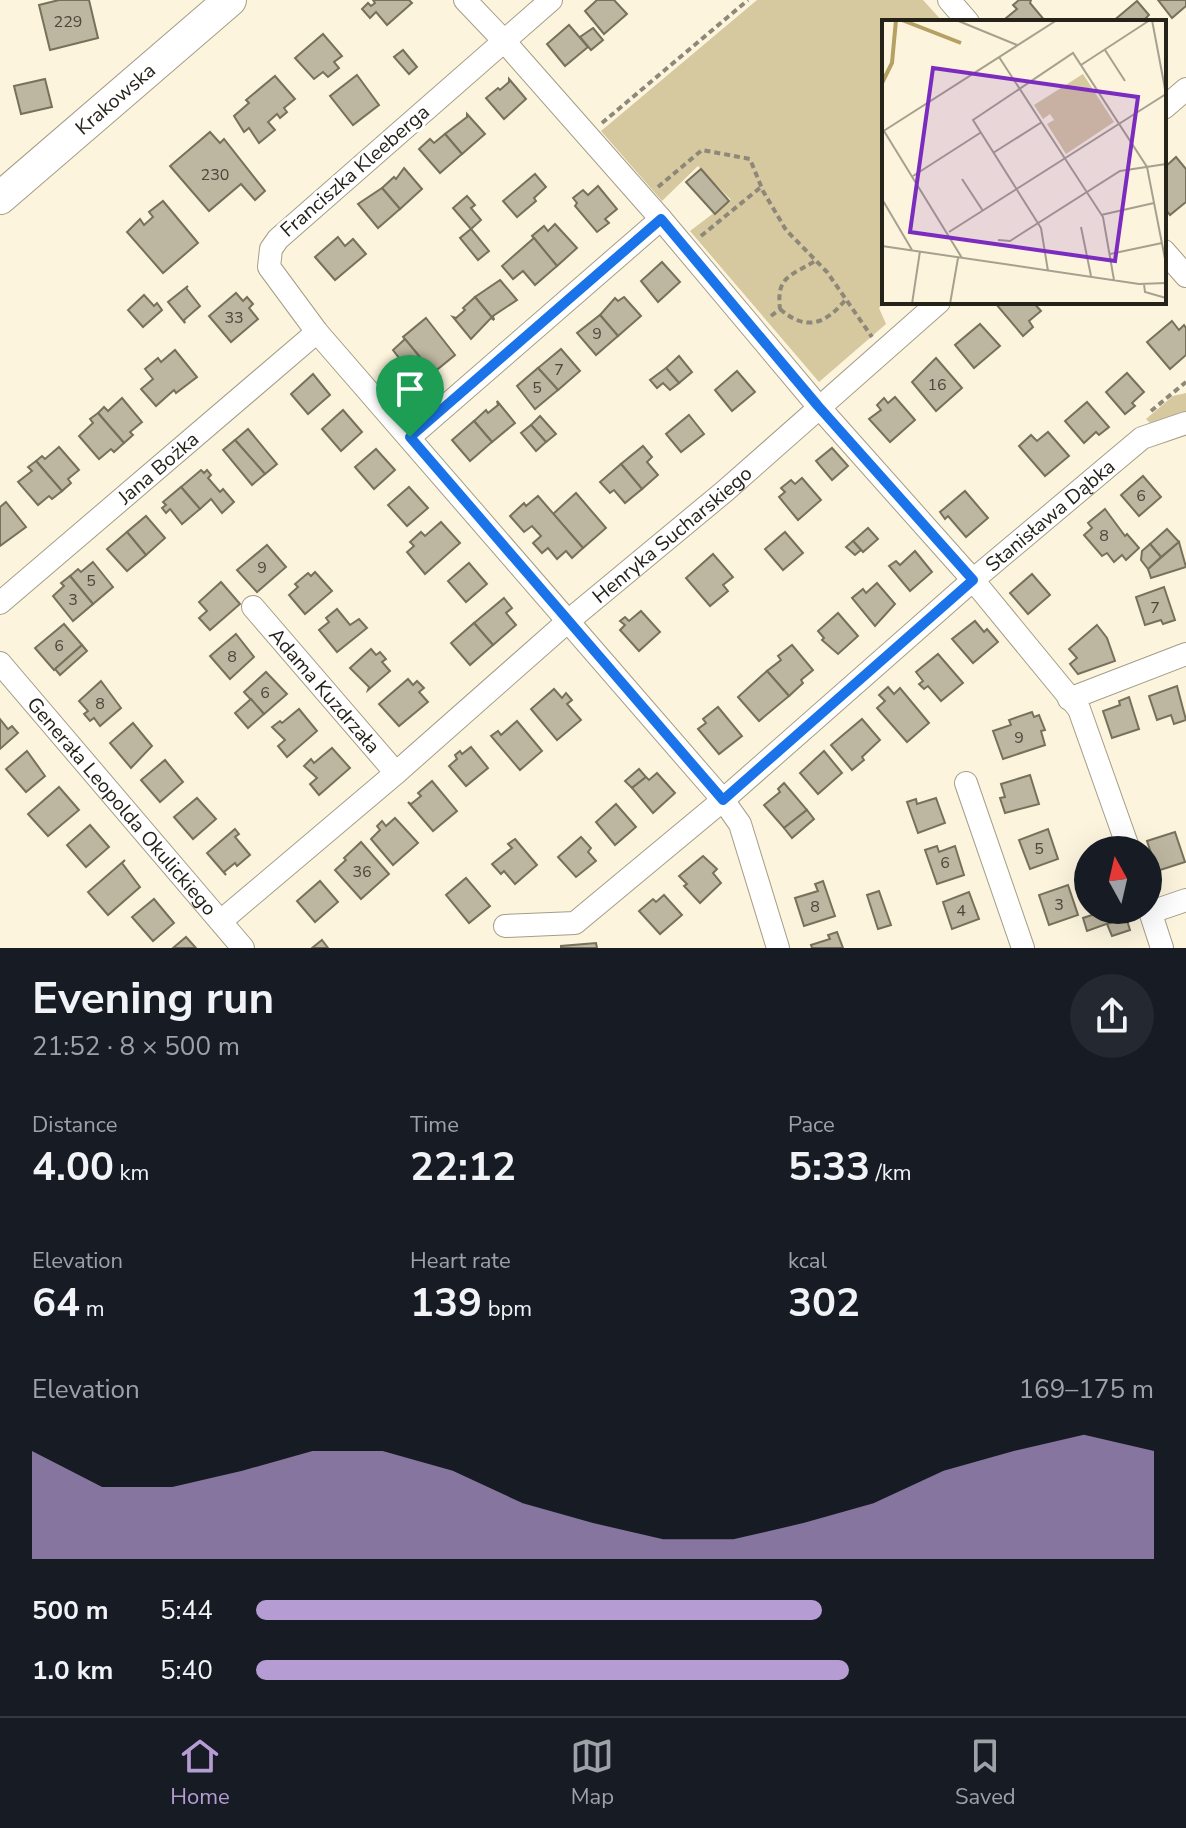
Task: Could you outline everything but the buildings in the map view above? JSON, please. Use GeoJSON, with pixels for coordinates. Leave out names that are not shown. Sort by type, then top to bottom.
{"type":"FeatureCollection","features":[{"type":"Feature","properties":{"kind":"main road","name":"Krakowska"},"geometry":{"type":"LineString","coordinates":[[0,198],[230,0]]}},
{"type":"Feature","properties":{"kind":"street"},"geometry":{"type":"LineString","coordinates":[[465,0],[661,219],[818,406],[973,580],[1079,709],[1124,836]]}},
{"type":"Feature","properties":{"kind":"street","name":"Franciszka Kleeberga"},"geometry":{"type":"LineString","coordinates":[[551,0],[278,239],[271,249],[269,267],[317,332],[723,800],[740,824],[778,948]]}},
{"type":"Feature","properties":{"kind":"street"},"geometry":{"type":"LineString","coordinates":[[949,0],[966,20]]}},
{"type":"Feature","properties":{"kind":"street"},"geometry":{"type":"LineString","coordinates":[[1166,106],[1186,89]]}},
{"type":"Feature","properties":{"kind":"street"},"geometry":{"type":"LineString","coordinates":[[410,437],[661,219]]}},
{"type":"Feature","properties":{"kind":"street"},"geometry":{"type":"LineString","coordinates":[[1166,253],[1186,276]]}},
{"type":"Feature","properties":{"kind":"street","name":"Henryka Sucharskiego"},"geometry":{"type":"LineString","coordinates":[[221,921],[396,773],[567,622],[725,491],[937,304]]}},
{"type":"Feature","properties":{"kind":"street","name":"Jana Bożka"},"geometry":{"type":"LineString","coordinates":[[0,603],[317,332]]}},
{"type":"Feature","properties":{"kind":"street","name":"Stanisława Dąbka"},"geometry":{"type":"LineString","coordinates":[[505,926],[575,923],[723,800],[973,580],[1142,438],[1186,423]]}},
{"type":"Feature","properties":{"kind":"street","name":"Adama Kuzdrzała"},"geometry":{"type":"LineString","coordinates":[[253,607],[396,773]]}},
{"type":"Feature","properties":{"kind":"street"},"geometry":{"type":"LineString","coordinates":[[1069,699],[1186,654]]}},
{"type":"Feature","properties":{"kind":"street","name":"Generała Leopolda Okulickiego"},"geometry":{"type":"LineString","coordinates":[[0,663],[243,948]]}},
{"type":"Feature","properties":{"kind":"street"},"geometry":{"type":"LineString","coordinates":[[966,783],[1023,948]]}},
{"type":"Feature","properties":{"kind":"street"},"geometry":{"type":"LineString","coordinates":[[1162,906],[1186,900]]}},
{"type":"Feature","properties":{"kind":"street"},"geometry":{"type":"LineString","coordinates":[[1154,924],[1162,948]]}},
{"type":"Feature","properties":{"kind":"path"},"geometry":{"type":"LineString","coordinates":[[594,129],[748,0]]}},
{"type":"Feature","properties":{"kind":"path"},"geometry":{"type":"LineString","coordinates":[[650,193],[702,150],[750,159],[761,187],[786,230],[816,260],[875,342]]}},
{"type":"Feature","properties":{"kind":"path"},"geometry":{"type":"LineString","coordinates":[[692,242],[761,187]]}},
{"type":"Feature","properties":{"kind":"path"},"geometry":{"type":"LineString","coordinates":[[780,309],[778,291],[781,283],[816,260]]}},
{"type":"Feature","properties":{"kind":"path"},"geometry":{"type":"LineString","coordinates":[[780,309],[802,323],[815,323],[846,299]]}},
{"type":"Feature","properties":{"kind":"path"},"geometry":{"type":"LineString","coordinates":[[763,323],[780,309]]}},
{"type":"Feature","properties":{"kind":"path"},"geometry":{"type":"LineString","coordinates":[[1178,388],[1186,388]]}},
{"type":"Feature","properties":{"kind":"shaded area"},"geometry":{"type":"Polygon","coordinates":[[[757,0],[923,0],[941,20],[882,20],[882,304],[879,308],[886,324],[819,382],[690,231],[731,200],[698,166],[662,201],[601,131],[757,0]]]}},
{"type":"Feature","properties":{"kind":"shaded area"},"geometry":{"type":"Polygon","coordinates":[[[1186,393],[1186,411],[1150,423],[1146,419],[1173,396],[1186,393]]]}},
{"type":"Feature","properties":{"kind":"route"},"geometry":{"type":"LineString","coordinates":[[661,219],[818,406],[973,580],[723,800],[410,437],[661,219]]}}]}
